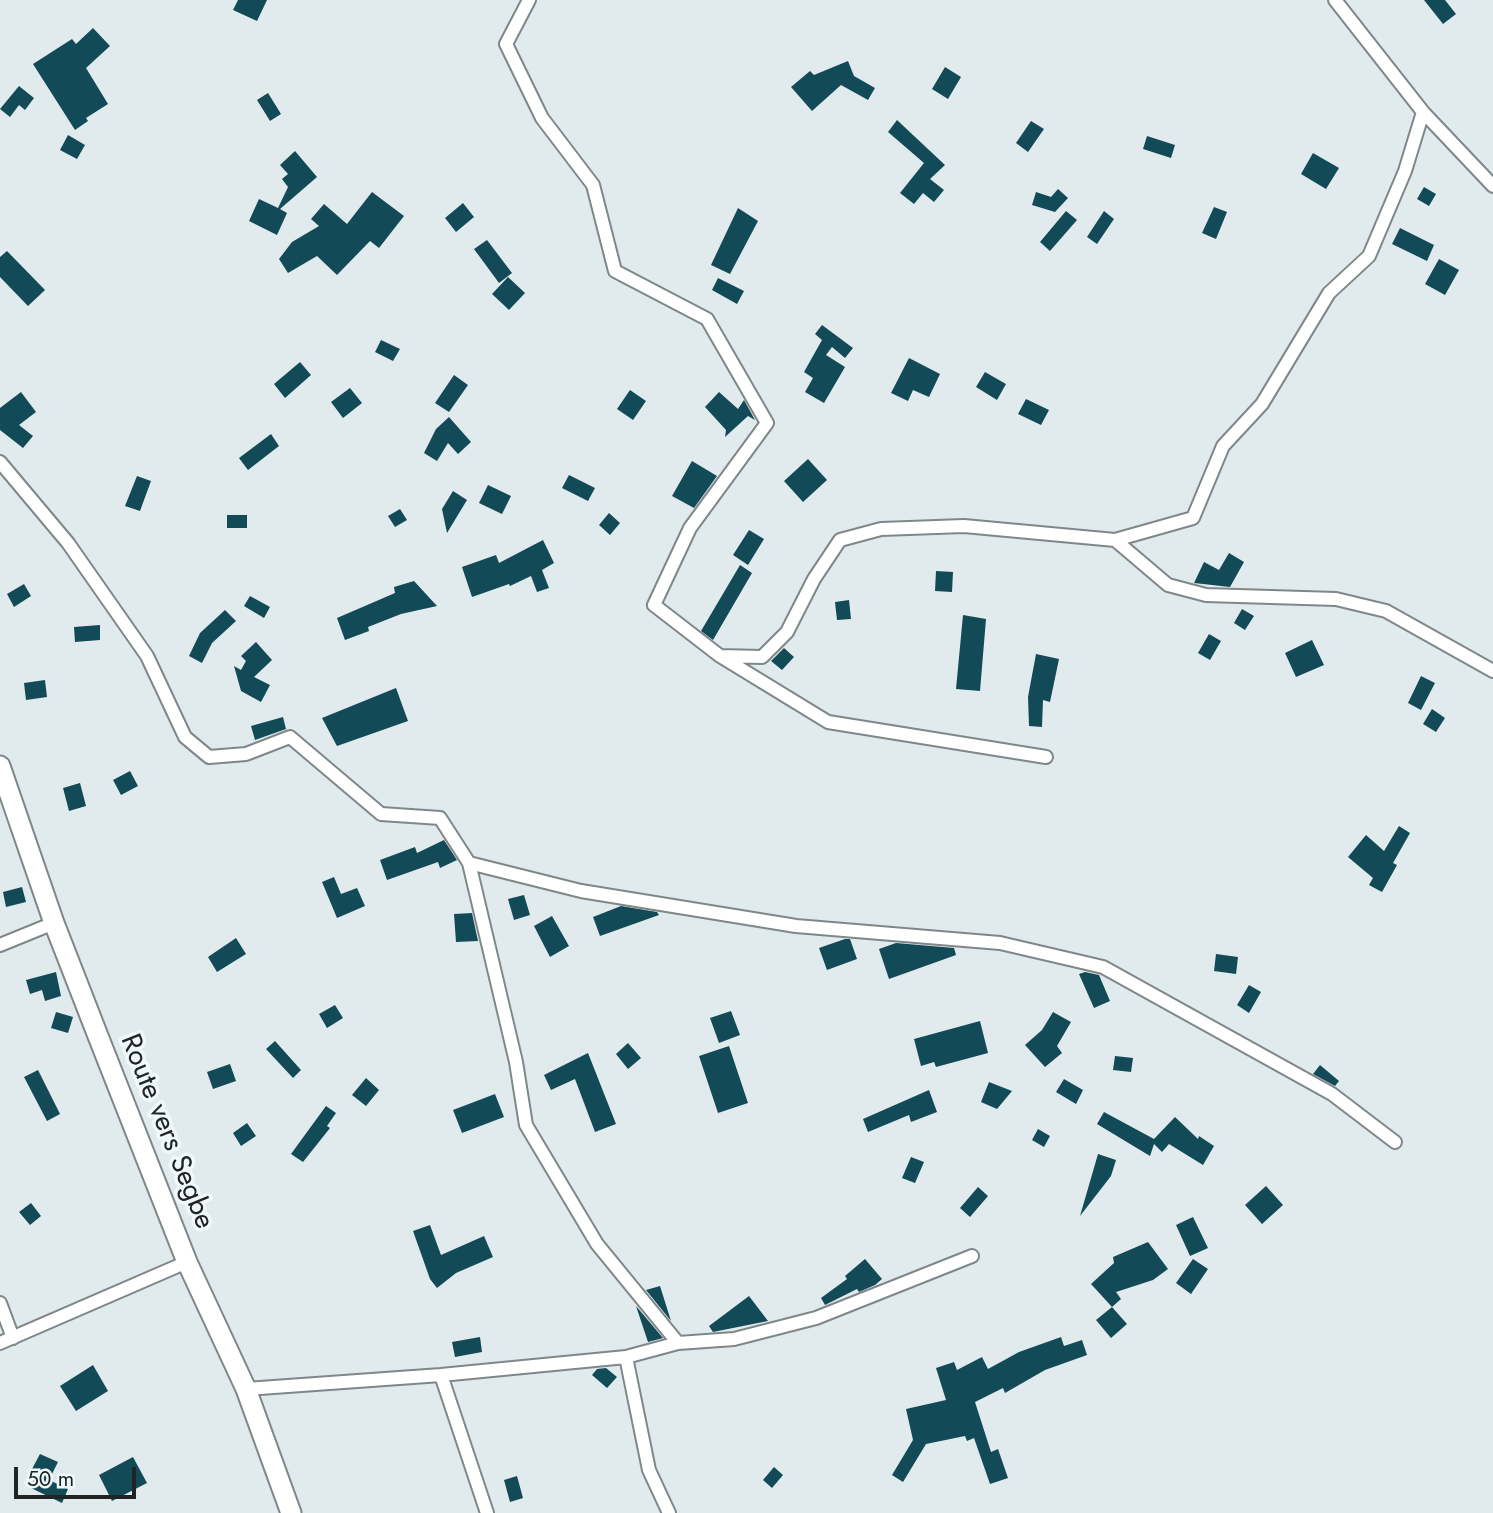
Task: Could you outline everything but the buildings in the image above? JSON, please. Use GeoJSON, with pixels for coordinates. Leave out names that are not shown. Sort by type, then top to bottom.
{"type":"FeatureCollection","features":[{"type":"Feature","properties":{"kind":"main road","name":"Route vers Segbe"},"geometry":{"type":"LineString","coordinates":[[0,766],[54,923],[187,1262],[246,1389],[292,1513]]}},
{"type":"Feature","properties":{"kind":"street"},"geometry":{"type":"LineString","coordinates":[[529,0],[506,44],[542,118],[593,186],[615,271],[707,319],[768,423],[690,528],[654,605],[720,656],[828,722],[1046,757]]}},
{"type":"Feature","properties":{"kind":"street"},"geometry":{"type":"LineString","coordinates":[[1335,0],[1423,113],[1493,186]]}},
{"type":"Feature","properties":{"kind":"street"},"geometry":{"type":"LineString","coordinates":[[720,656],[762,656],[779,640],[792,624],[814,579],[839,540],[881,529],[964,526],[1115,540],[1193,518],[1223,446],[1262,404],[1329,293],[1369,256],[1405,172],[1423,113]]}},
{"type":"Feature","properties":{"kind":"street"},"geometry":{"type":"LineString","coordinates":[[0,462],[68,543],[146,656],[185,737],[209,757],[246,754],[290,737],[381,814],[440,818],[469,863],[516,1062],[526,1125],[597,1244],[678,1343]]}},
{"type":"Feature","properties":{"kind":"street"},"geometry":{"type":"LineString","coordinates":[[1115,540],[1168,585],[1206,595],[1336,599],[1386,611],[1493,671]]}},
{"type":"Feature","properties":{"kind":"street"},"geometry":{"type":"LineString","coordinates":[[469,863],[581,891],[715,913],[796,926],[1000,943],[1103,967],[1332,1094],[1395,1142]]}},
{"type":"Feature","properties":{"kind":"street"},"geometry":{"type":"LineString","coordinates":[[0,945],[54,923]]}},
{"type":"Feature","properties":{"kind":"street"},"geometry":{"type":"LineString","coordinates":[[246,1389],[441,1375],[626,1357],[678,1343],[734,1339],[816,1318],[972,1256]]}},
{"type":"Feature","properties":{"kind":"street"},"geometry":{"type":"LineString","coordinates":[[0,1343],[187,1262]]}},
{"type":"Feature","properties":{"kind":"street"},"geometry":{"type":"LineString","coordinates":[[0,1303],[13,1338]]}},
{"type":"Feature","properties":{"kind":"street"},"geometry":{"type":"LineString","coordinates":[[626,1357],[649,1470],[669,1513]]}},
{"type":"Feature","properties":{"kind":"street"},"geometry":{"type":"LineString","coordinates":[[441,1375],[486,1513]]}}]}
